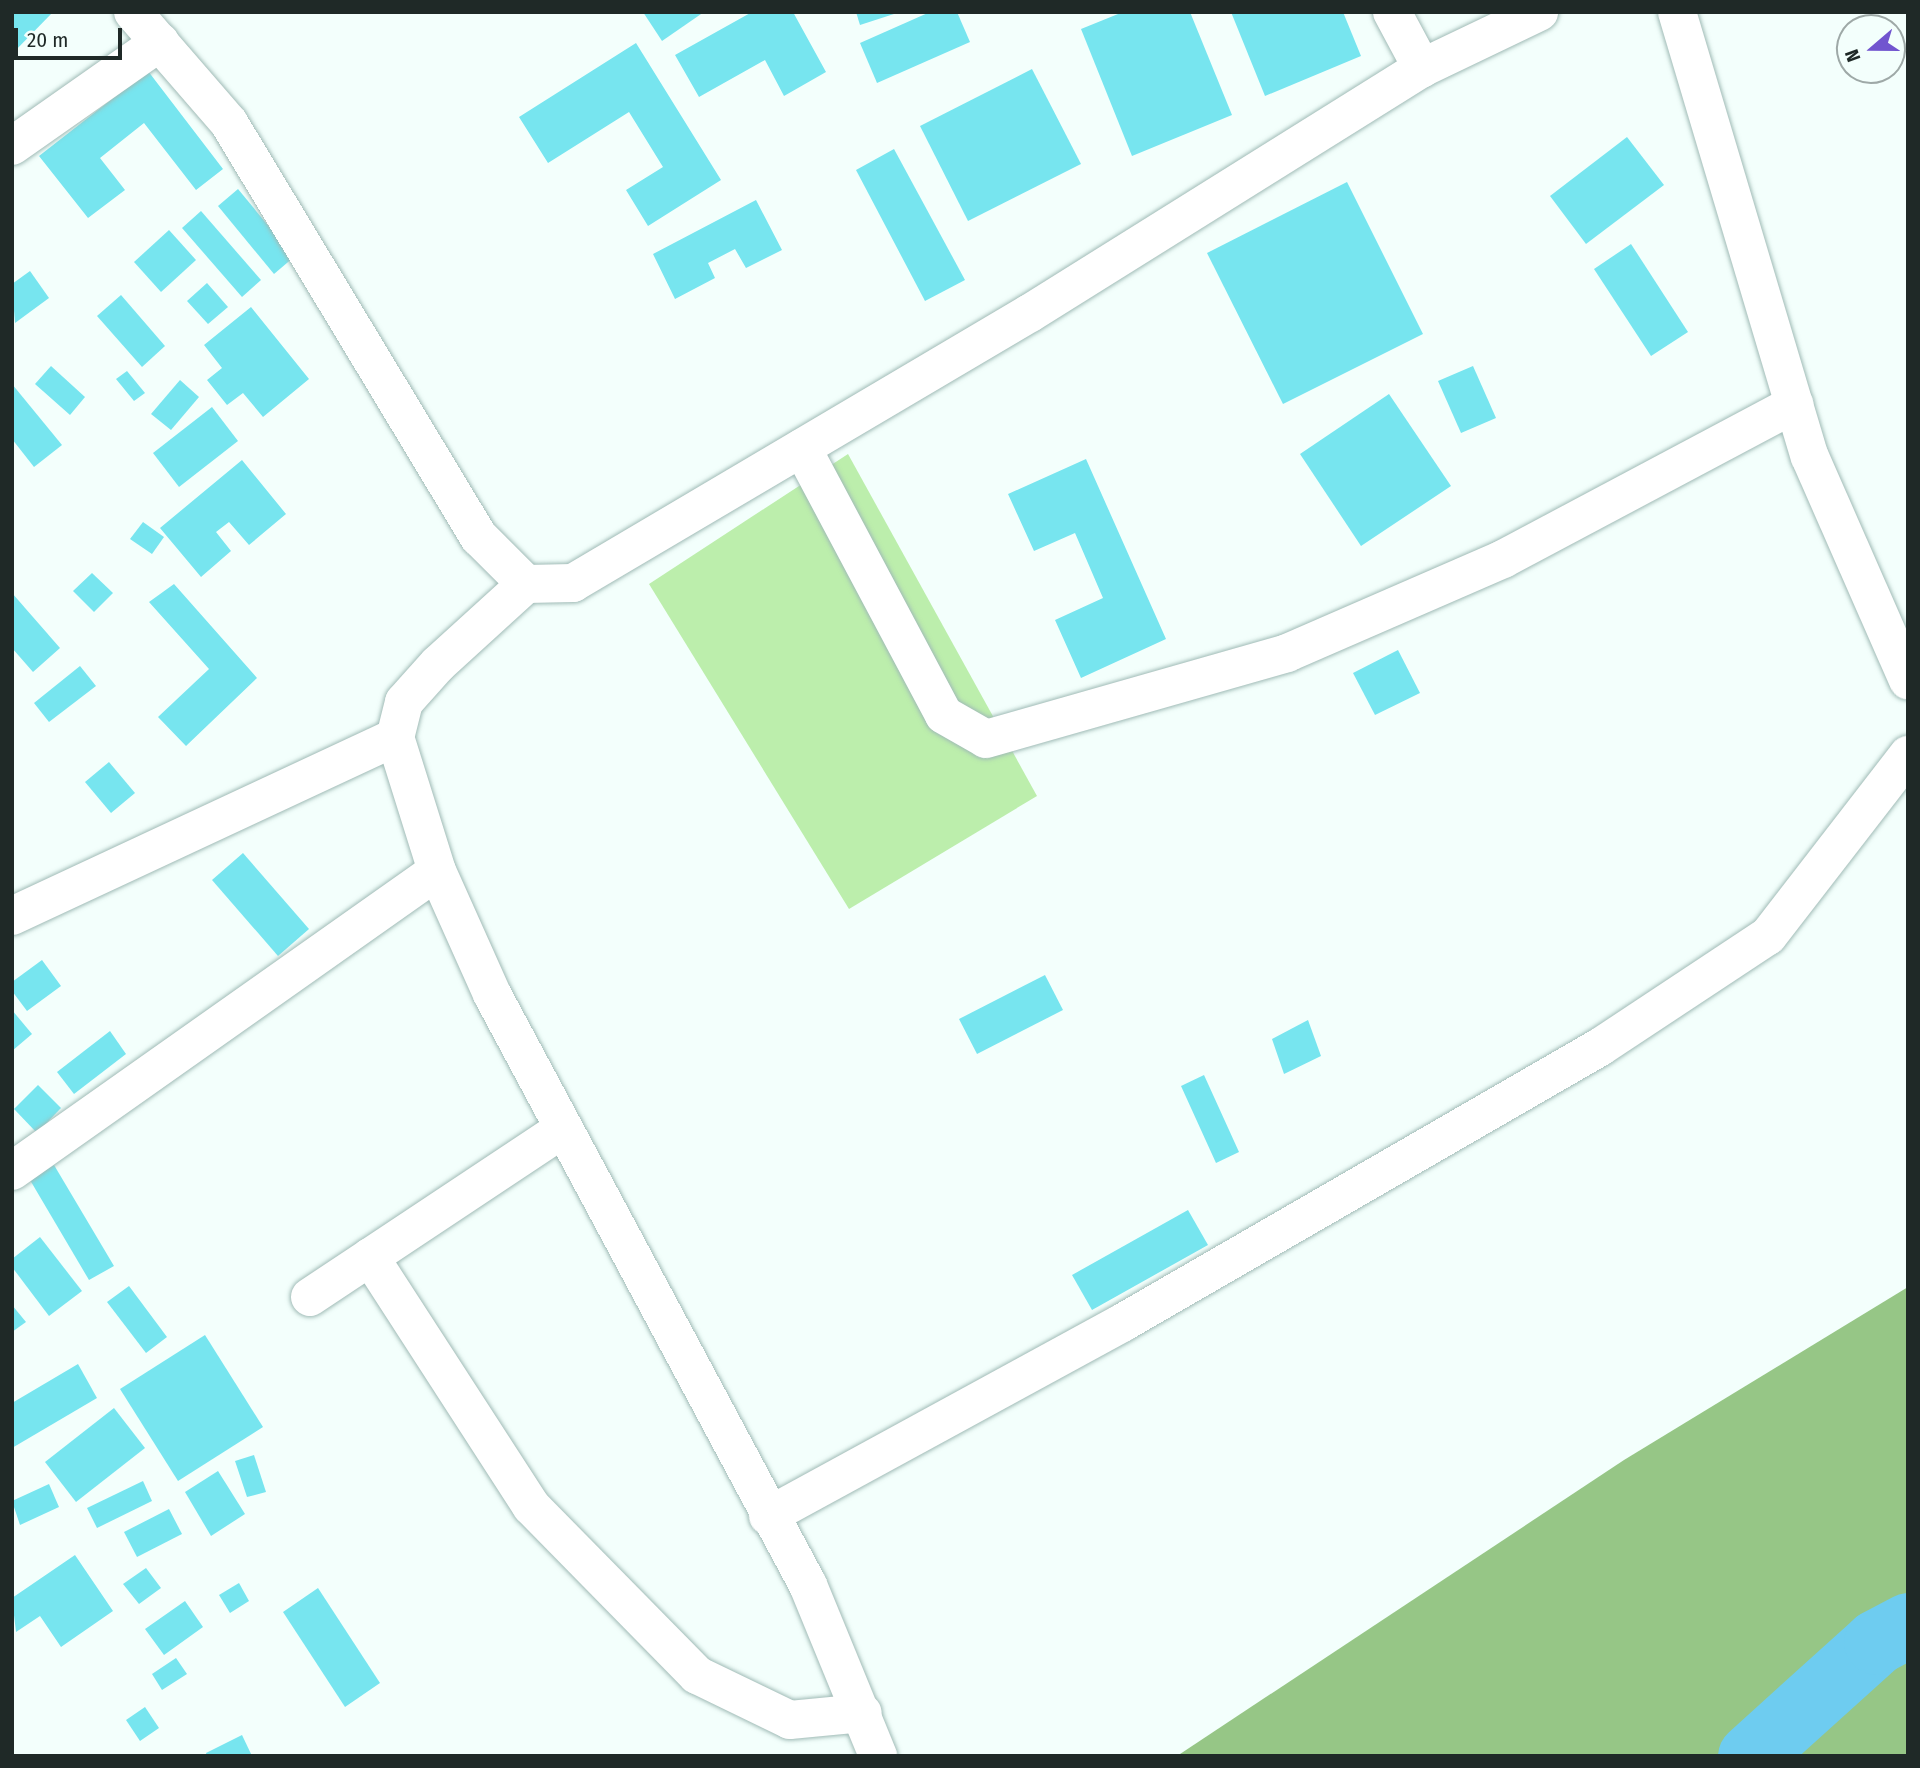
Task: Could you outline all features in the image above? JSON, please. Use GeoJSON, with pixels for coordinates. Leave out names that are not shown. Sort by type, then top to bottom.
{"type":"FeatureCollection","features":[{"type":"Feature","properties":{"kind":"street"},"geometry":{"type":"LineString","coordinates":[[133,12],[229,123],[479,537],[526,584]]}},
{"type":"Feature","properties":{"kind":"street"},"geometry":{"type":"LineString","coordinates":[[1392,12],[1422,68]]}},
{"type":"Feature","properties":{"kind":"street"},"geometry":{"type":"LineString","coordinates":[[878,1756],[863,1713],[808,1585],[768,1516],[492,994],[437,871],[394,737],[404,702],[438,664],[526,584],[573,583],[1030,313],[1422,68],[1539,12]]}},
{"type":"Feature","properties":{"kind":"street"},"geometry":{"type":"LineString","coordinates":[[1677,12],[1810,457],[1908,680]]}},
{"type":"Feature","properties":{"kind":"street"},"geometry":{"type":"LineString","coordinates":[[12,146],[160,42]]}},
{"type":"Feature","properties":{"kind":"street"},"geometry":{"type":"LineString","coordinates":[[802,448],[944,715],[986,738],[1287,653],[1503,559],[1794,404]]}},
{"type":"Feature","properties":{"kind":"street"},"geometry":{"type":"LineString","coordinates":[[12,915],[394,737]]}},
{"type":"Feature","properties":{"kind":"street"},"geometry":{"type":"LineString","coordinates":[[768,1516],[1110,1330],[1600,1047],[1768,936],[1908,755]]}},
{"type":"Feature","properties":{"kind":"street"},"geometry":{"type":"LineString","coordinates":[[12,1171],[437,871]]}},
{"type":"Feature","properties":{"kind":"street"},"geometry":{"type":"LineString","coordinates":[[310,1297],[563,1129]]}},
{"type":"Feature","properties":{"kind":"street"},"geometry":{"type":"LineString","coordinates":[[370,1257],[531,1506],[697,1675],[790,1720],[863,1713]]}},
{"type":"Feature","properties":{"kind":"green space"},"geometry":{"type":"Polygon","coordinates":[[[848,454],[1037,796],[849,909],[649,584],[848,454]]]}},
{"type":"Feature","properties":{"kind":"green space"},"geometry":{"type":"Polygon","coordinates":[[[1908,1287],[1908,1756],[1177,1756],[1624,1460],[1908,1287]]]}},
{"type":"Feature","properties":{"kind":"building"},"geometry":{"type":"Polygon","coordinates":[[[12,12],[53,12],[12,54],[12,12]]]}},
{"type":"Feature","properties":{"kind":"building"},"geometry":{"type":"Polygon","coordinates":[[[643,12],[704,12],[662,41],[643,12]]]}},
{"type":"Feature","properties":{"kind":"building"},"geometry":{"type":"Polygon","coordinates":[[[752,12],[793,12],[826,72],[784,96],[765,60],[699,97],[675,55],[752,12]]]}},
{"type":"Feature","properties":{"kind":"building"},"geometry":{"type":"Polygon","coordinates":[[[856,12],[897,12],[897,13],[860,25],[856,12]]]}},
{"type":"Feature","properties":{"kind":"building"},"geometry":{"type":"Polygon","coordinates":[[[930,12],[957,12],[970,42],[877,83],[860,43],[930,12]]]}},
{"type":"Feature","properties":{"kind":"building"},"geometry":{"type":"Polygon","coordinates":[[[1123,12],[1190,12],[1232,115],[1132,156],[1081,29],[1123,12]]]}},
{"type":"Feature","properties":{"kind":"building"},"geometry":{"type":"Polygon","coordinates":[[[1231,12],[1343,12],[1361,56],[1265,96],[1231,12]]]}},
{"type":"Feature","properties":{"kind":"building"},"geometry":{"type":"Polygon","coordinates":[[[636,43],[721,180],[648,226],[626,190],[663,167],[629,112],[548,163],[519,117],[636,43]]]}},
{"type":"Feature","properties":{"kind":"building"},"geometry":{"type":"Polygon","coordinates":[[[1032,69],[1081,164],[968,221],[920,126],[1032,69]]]}},
{"type":"Feature","properties":{"kind":"building"},"geometry":{"type":"Polygon","coordinates":[[[148,71],[223,169],[196,190],[144,123],[100,158],[125,190],[88,218],[39,156],[148,71]]]}},
{"type":"Feature","properties":{"kind":"building"},"geometry":{"type":"Polygon","coordinates":[[[1627,137],[1664,185],[1586,244],[1550,196],[1627,137]]]}},
{"type":"Feature","properties":{"kind":"building"},"geometry":{"type":"Polygon","coordinates":[[[894,149],[965,280],[925,301],[856,170],[894,149]]]}},
{"type":"Feature","properties":{"kind":"building"},"geometry":{"type":"Polygon","coordinates":[[[1347,182],[1423,334],[1283,404],[1207,253],[1347,182]]]}},
{"type":"Feature","properties":{"kind":"building"},"geometry":{"type":"Polygon","coordinates":[[[238,189],[294,257],[274,274],[218,206],[238,189]]]}},
{"type":"Feature","properties":{"kind":"building"},"geometry":{"type":"Polygon","coordinates":[[[756,200],[782,250],[746,268],[735,249],[708,263],[715,278],[675,299],[653,254],[756,200]]]}},
{"type":"Feature","properties":{"kind":"building"},"geometry":{"type":"Polygon","coordinates":[[[201,211],[261,280],[242,297],[182,228],[201,211]]]}},
{"type":"Feature","properties":{"kind":"building"},"geometry":{"type":"Polygon","coordinates":[[[169,230],[196,260],[161,292],[134,262],[169,230]]]}},
{"type":"Feature","properties":{"kind":"building"},"geometry":{"type":"Polygon","coordinates":[[[1631,244],[1688,332],[1651,356],[1594,269],[1631,244]]]}},
{"type":"Feature","properties":{"kind":"building"},"geometry":{"type":"Polygon","coordinates":[[[30,271],[49,298],[15,323],[12,284],[30,271]]]}},
{"type":"Feature","properties":{"kind":"building"},"geometry":{"type":"Polygon","coordinates":[[[207,283],[228,307],[208,324],[187,301],[207,283]]]}},
{"type":"Feature","properties":{"kind":"building"},"geometry":{"type":"Polygon","coordinates":[[[121,295],[165,346],[142,367],[97,316],[121,295]]]}},
{"type":"Feature","properties":{"kind":"building"},"geometry":{"type":"Polygon","coordinates":[[[251,307],[309,379],[263,417],[243,393],[227,405],[207,380],[222,368],[204,345],[251,307]]]}},
{"type":"Feature","properties":{"kind":"building"},"geometry":{"type":"Polygon","coordinates":[[[51,366],[85,397],[70,415],[35,384],[51,366]]]}},
{"type":"Feature","properties":{"kind":"building"},"geometry":{"type":"Polygon","coordinates":[[[1473,366],[1496,418],[1461,433],[1438,381],[1473,366]]]}},
{"type":"Feature","properties":{"kind":"building"},"geometry":{"type":"Polygon","coordinates":[[[127,371],[145,393],[134,401],[116,379],[127,371]]]}},
{"type":"Feature","properties":{"kind":"building"},"geometry":{"type":"Polygon","coordinates":[[[180,380],[199,397],[171,430],[151,414],[180,380]]]}},
{"type":"Feature","properties":{"kind":"building"},"geometry":{"type":"Polygon","coordinates":[[[12,384],[62,445],[34,467],[12,439],[12,384]]]}},
{"type":"Feature","properties":{"kind":"building"},"geometry":{"type":"Polygon","coordinates":[[[1389,394],[1451,486],[1361,546],[1300,454],[1389,394]]]}},
{"type":"Feature","properties":{"kind":"building"},"geometry":{"type":"Polygon","coordinates":[[[212,407],[238,441],[179,487],[153,453],[212,407]]]}},
{"type":"Feature","properties":{"kind":"building"},"geometry":{"type":"Polygon","coordinates":[[[1086,459],[1166,639],[1081,678],[1055,620],[1103,598],[1075,533],[1034,551],[1008,494],[1086,459]]]}},
{"type":"Feature","properties":{"kind":"building"},"geometry":{"type":"Polygon","coordinates":[[[242,460],[286,514],[249,545],[229,522],[216,532],[231,551],[201,577],[160,528],[242,460]]]}},
{"type":"Feature","properties":{"kind":"building"},"geometry":{"type":"Polygon","coordinates":[[[143,522],[164,537],[152,554],[130,539],[143,522]]]}},
{"type":"Feature","properties":{"kind":"building"},"geometry":{"type":"Polygon","coordinates":[[[92,573],[113,593],[94,612],[73,591],[92,573]]]}},
{"type":"Feature","properties":{"kind":"building"},"geometry":{"type":"Polygon","coordinates":[[[174,584],[257,678],[186,746],[158,717],[209,669],[149,602],[174,584]]]}},
{"type":"Feature","properties":{"kind":"building"},"geometry":{"type":"Polygon","coordinates":[[[12,593],[60,648],[33,672],[12,648],[12,593]]]}},
{"type":"Feature","properties":{"kind":"building"},"geometry":{"type":"Polygon","coordinates":[[[1398,650],[1420,693],[1375,715],[1353,673],[1398,650]]]}},
{"type":"Feature","properties":{"kind":"building"},"geometry":{"type":"Polygon","coordinates":[[[80,666],[96,686],[49,722],[34,703],[80,666]]]}},
{"type":"Feature","properties":{"kind":"building"},"geometry":{"type":"Polygon","coordinates":[[[109,762],[135,793],[111,813],[85,782],[109,762]]]}},
{"type":"Feature","properties":{"kind":"building"},"geometry":{"type":"Polygon","coordinates":[[[243,853],[309,929],[278,956],[212,880],[243,853]]]}},
{"type":"Feature","properties":{"kind":"building"},"geometry":{"type":"Polygon","coordinates":[[[42,960],[61,986],[27,1011],[12,991],[12,982],[42,960]]]}},
{"type":"Feature","properties":{"kind":"building"},"geometry":{"type":"Polygon","coordinates":[[[1045,975],[1063,1010],[977,1054],[959,1019],[1045,975]]]}},
{"type":"Feature","properties":{"kind":"building"},"geometry":{"type":"Polygon","coordinates":[[[12,1010],[32,1034],[12,1051],[12,1010]]]}},
{"type":"Feature","properties":{"kind":"building"},"geometry":{"type":"Polygon","coordinates":[[[1308,1020],[1321,1056],[1284,1074],[1272,1039],[1308,1020]]]}},
{"type":"Feature","properties":{"kind":"building"},"geometry":{"type":"Polygon","coordinates":[[[110,1031],[126,1054],[74,1094],[57,1072],[110,1031]]]}},
{"type":"Feature","properties":{"kind":"building"},"geometry":{"type":"Polygon","coordinates":[[[1204,1075],[1239,1152],[1216,1163],[1181,1086],[1204,1075]]]}},
{"type":"Feature","properties":{"kind":"building"},"geometry":{"type":"Polygon","coordinates":[[[38,1085],[61,1108],[37,1133],[14,1109],[38,1085]]]}},
{"type":"Feature","properties":{"kind":"building"},"geometry":{"type":"Polygon","coordinates":[[[54,1165],[114,1266],[89,1280],[30,1180],[54,1165]]]}},
{"type":"Feature","properties":{"kind":"building"},"geometry":{"type":"Polygon","coordinates":[[[1188,1210],[1208,1245],[1092,1310],[1072,1275],[1188,1210]]]}},
{"type":"Feature","properties":{"kind":"building"},"geometry":{"type":"Polygon","coordinates":[[[40,1237],[82,1291],[49,1316],[12,1267],[12,1259],[40,1237]]]}},
{"type":"Feature","properties":{"kind":"building"},"geometry":{"type":"Polygon","coordinates":[[[129,1286],[167,1337],[146,1353],[107,1302],[129,1286]]]}},
{"type":"Feature","properties":{"kind":"building"},"geometry":{"type":"Polygon","coordinates":[[[12,1305],[26,1322],[12,1332],[12,1305]]]}},
{"type":"Feature","properties":{"kind":"building"},"geometry":{"type":"Polygon","coordinates":[[[205,1335],[263,1427],[178,1481],[120,1389],[205,1335]]]}},
{"type":"Feature","properties":{"kind":"building"},"geometry":{"type":"Polygon","coordinates":[[[78,1364],[97,1398],[12,1448],[12,1403],[78,1364]]]}},
{"type":"Feature","properties":{"kind":"building"},"geometry":{"type":"Polygon","coordinates":[[[114,1408],[145,1448],[76,1502],[45,1462],[114,1408]]]}},
{"type":"Feature","properties":{"kind":"building"},"geometry":{"type":"Polygon","coordinates":[[[254,1455],[266,1492],[247,1497],[235,1461],[254,1455]]]}},
{"type":"Feature","properties":{"kind":"building"},"geometry":{"type":"Polygon","coordinates":[[[218,1471],[245,1514],[211,1536],[185,1492],[218,1471]]]}},
{"type":"Feature","properties":{"kind":"building"},"geometry":{"type":"Polygon","coordinates":[[[143,1481],[152,1501],[97,1528],[87,1508],[143,1481]]]}},
{"type":"Feature","properties":{"kind":"building"},"geometry":{"type":"Polygon","coordinates":[[[49,1484],[59,1507],[20,1525],[12,1501],[49,1484]]]}},
{"type":"Feature","properties":{"kind":"building"},"geometry":{"type":"Polygon","coordinates":[[[169,1509],[182,1534],[137,1557],[124,1532],[169,1509]]]}},
{"type":"Feature","properties":{"kind":"building"},"geometry":{"type":"Polygon","coordinates":[[[75,1555],[113,1611],[61,1647],[40,1616],[16,1632],[12,1598],[75,1555]]]}},
{"type":"Feature","properties":{"kind":"building"},"geometry":{"type":"Polygon","coordinates":[[[146,1568],[161,1588],[139,1604],[123,1584],[146,1568]]]}},
{"type":"Feature","properties":{"kind":"building"},"geometry":{"type":"Polygon","coordinates":[[[239,1583],[249,1601],[230,1613],[219,1595],[239,1583]]]}},
{"type":"Feature","properties":{"kind":"building"},"geometry":{"type":"Polygon","coordinates":[[[318,1588],[380,1683],[345,1707],[283,1612],[318,1588]]]}},
{"type":"Feature","properties":{"kind":"building"},"geometry":{"type":"Polygon","coordinates":[[[185,1601],[203,1627],[164,1655],[145,1629],[185,1601]]]}},
{"type":"Feature","properties":{"kind":"building"},"geometry":{"type":"Polygon","coordinates":[[[176,1658],[187,1674],[162,1690],[152,1674],[176,1658]]]}},
{"type":"Feature","properties":{"kind":"building"},"geometry":{"type":"Polygon","coordinates":[[[145,1707],[159,1728],[140,1741],[126,1720],[145,1707]]]}},
{"type":"Feature","properties":{"kind":"building"},"geometry":{"type":"Polygon","coordinates":[[[242,1735],[252,1756],[207,1756],[206,1753],[242,1735]]]}},
{"type":"Feature","properties":{"kind":"waterway"},"geometry":{"type":"LineString","coordinates":[[1750,1756],[1876,1642],[1908,1625]]}}]}
